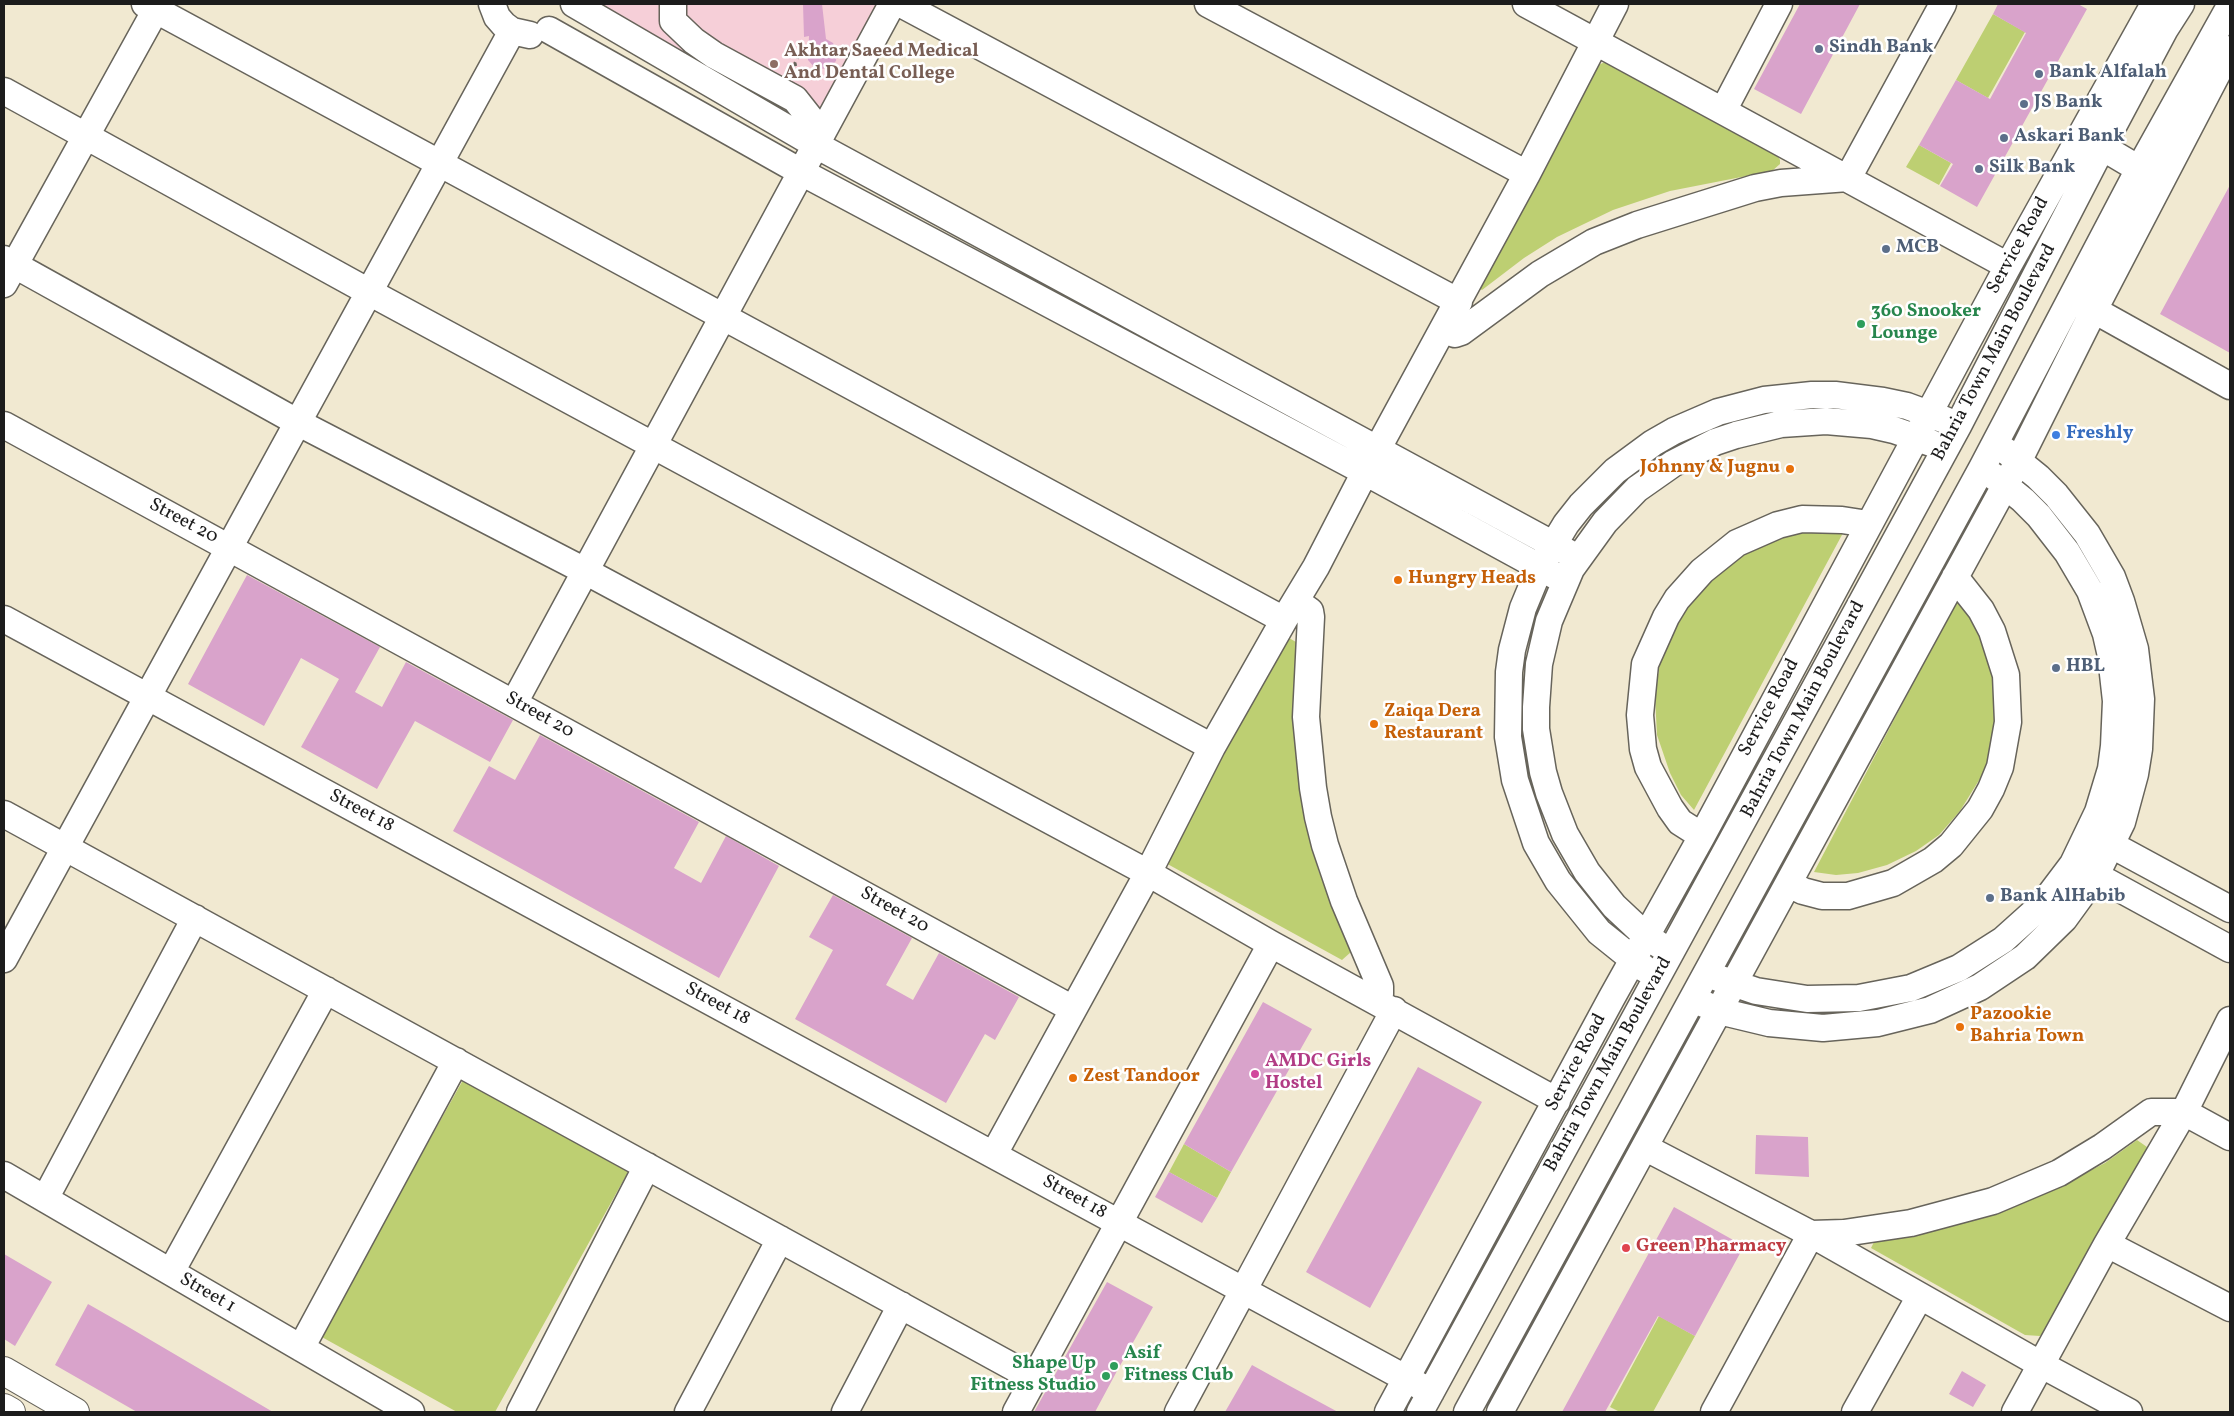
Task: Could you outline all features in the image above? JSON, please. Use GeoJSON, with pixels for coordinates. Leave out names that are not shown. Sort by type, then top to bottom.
{"type":"FeatureCollection","features":[{"type":"Feature","properties":{"kind":"main road"},"geometry":{"type":"LineString","coordinates":[[4,1370],[75,1412]]}},
{"type":"Feature","properties":{"kind":"main road"},"geometry":{"type":"LineString","coordinates":[[4,1408],[11,1412]]}},
{"type":"Feature","properties":{"kind":"street"},"geometry":{"type":"LineString","coordinates":[[492,4],[497,17],[512,31],[530,35],[549,30],[558,23],[565,12],[567,4]]}},
{"type":"Feature","properties":{"kind":"street"},"geometry":{"type":"LineString","coordinates":[[574,4],[816,144],[1578,558]]}},
{"type":"Feature","properties":{"kind":"street"},"geometry":{"type":"LineString","coordinates":[[673,4],[673,20],[694,41],[714,55],[795,99],[810,118],[816,144]]}},
{"type":"Feature","properties":{"kind":"street"},"geometry":{"type":"LineString","coordinates":[[514,703],[892,4]]}},
{"type":"Feature","properties":{"kind":"street"},"geometry":{"type":"LineString","coordinates":[[901,4],[1459,302]]}},
{"type":"Feature","properties":{"kind":"street"},"geometry":{"type":"LineString","coordinates":[[1208,4],[1527,174]]}},
{"type":"Feature","properties":{"kind":"street"},"geometry":{"type":"LineString","coordinates":[[1526,4],[2008,266]]}},
{"type":"Feature","properties":{"kind":"street"},"geometry":{"type":"LineString","coordinates":[[994,1154],[1148,873],[1212,747],[1316,567],[1365,472],[1444,330],[1615,4]]}},
{"type":"Feature","properties":{"kind":"street"},"geometry":{"type":"LineString","coordinates":[[1723,111],[1779,4]]}},
{"type":"Feature","properties":{"kind":"street"},"geometry":{"type":"LineString","coordinates":[[1848,178],[1943,4]]}},
{"type":"Feature","properties":{"kind":"street","name":"Service Road"},"geometry":{"type":"LineString","coordinates":[[1388,1412],[1632,961],[1702,836],[2008,266],[2154,4]]}},
{"type":"Feature","properties":{"kind":"street","name":"Bahria Town Main Boulevard"},"geometry":{"type":"LineString","coordinates":[[1425,1402],[1958,426],[2178,4]]}},
{"type":"Feature","properties":{"kind":"street"},"geometry":{"type":"LineString","coordinates":[[1386,1006],[1380,994],[1380,986],[1344,901],[1325,845],[1318,817],[1313,788],[1306,717],[1310,611],[1290,610],[723,316],[153,6],[86,135],[7,269],[585,571],[1148,873],[1271,944],[1557,1101]]}},
{"type":"Feature","properties":{"kind":"street","name":"Bahria Town Main Boulevard"},"geometry":{"type":"LineString","coordinates":[[1467,1412],[1995,444],[2140,169],[2227,19]]}},
{"type":"Feature","properties":{"kind":"street"},"geometry":{"type":"LineString","coordinates":[[549,30],[801,172],[1566,581]]}},
{"type":"Feature","properties":{"kind":"street"},"geometry":{"type":"LineString","coordinates":[[4,960],[146,696],[512,31]]}},
{"type":"Feature","properties":{"kind":"street"},"geometry":{"type":"LineString","coordinates":[[1500,1412],[1646,1148],[1719,1010],[2006,485],[2094,310],[2230,49]]}},
{"type":"Feature","properties":{"kind":"street"},"geometry":{"type":"LineString","coordinates":[[4,91],[369,292],[654,444],[1212,747]]}},
{"type":"Feature","properties":{"kind":"street"},"geometry":{"type":"LineString","coordinates":[[2102,148],[2140,169]]}},
{"type":"Feature","properties":{"kind":"street"},"geometry":{"type":"LineString","coordinates":[[1444,330],[1455,334],[1461,332],[1540,274],[1594,242],[1637,225],[1755,188],[1781,183],[1848,178]]}},
{"type":"Feature","properties":{"kind":"street"},"geometry":{"type":"LineString","coordinates":[[2094,310],[2230,386]]}},
{"type":"Feature","properties":{"kind":"street"},"geometry":{"type":"LineString","coordinates":[[1656,977],[1632,961],[1599,932],[1558,881],[1531,829],[1515,780],[1507,722],[1508,672],[1517,629],[1540,567],[1553,544],[1581,505],[1615,471],[1633,456],[1674,431],[1718,412],[1764,400],[1812,394],[1836,395],[1883,401],[1929,414],[1958,426]]}},
{"type":"Feature","properties":{"kind":"street"},"geometry":{"type":"LineString","coordinates":[[1671,953],[1646,936],[1614,906],[1579,860],[1556,814],[1543,772],[1536,729],[1536,686],[1549,621],[1578,558],[1605,522],[1637,489],[1674,463],[1729,437],[1781,424],[1826,422],[1872,426],[1916,437],[1946,448]]}},
{"type":"Feature","properties":{"kind":"street","name":"Street 20"},"geometry":{"type":"LineString","coordinates":[[4,425],[1073,1009]]}},
{"type":"Feature","properties":{"kind":"street"},"geometry":{"type":"LineString","coordinates":[[1706,973],[1734,984],[1781,996],[1834,1000],[1885,994],[1935,979],[1967,964],[2003,940],[2042,905],[2073,864],[2101,839],[2129,798],[2139,749],[2141,699],[2135,649],[2122,601],[2096,548],[2056,494],[2019,460],[1995,444]]}},
{"type":"Feature","properties":{"kind":"street"},"geometry":{"type":"LineString","coordinates":[[1692,999],[1719,1010],[1769,1023],[1823,1028],[1878,1023],[1930,1010],[1980,987],[2025,956],[2064,919],[2096,875],[2105,791],[2114,746],[2116,724],[2114,678],[2106,634],[2090,591],[2067,552],[2039,516],[2006,485],[1982,468]]}},
{"type":"Feature","properties":{"kind":"street"},"geometry":{"type":"LineString","coordinates":[[1702,836],[1680,822],[1670,808],[1648,767],[1643,749],[1640,715],[1645,664],[1662,624],[1676,599],[1689,584],[1717,558],[1737,543],[1778,525],[1802,519],[1842,520],[1868,524]]}},
{"type":"Feature","properties":{"kind":"street"},"geometry":{"type":"LineString","coordinates":[[1789,884],[1803,891],[1822,896],[1848,896],[1893,883],[1933,860],[1951,845],[1980,809],[1991,789],[2000,767],[2008,722],[2006,675],[1992,631],[1981,610],[1955,577]]}},
{"type":"Feature","properties":{"kind":"street","name":"Street 18"},"geometry":{"type":"LineString","coordinates":[[4,618],[1407,1378],[1425,1402]]}},
{"type":"Feature","properties":{"kind":"street"},"geometry":{"type":"LineString","coordinates":[[4,814],[1035,1379]]}},
{"type":"Feature","properties":{"kind":"street"},"geometry":{"type":"LineString","coordinates":[[2101,839],[2230,909]]}},
{"type":"Feature","properties":{"kind":"street"},"geometry":{"type":"LineString","coordinates":[[2073,864],[2230,949]]}},
{"type":"Feature","properties":{"kind":"street"},"geometry":{"type":"LineString","coordinates":[[45,1199],[195,918]]}},
{"type":"Feature","properties":{"kind":"street"},"geometry":{"type":"LineString","coordinates":[[1016,1412],[1271,944]]}},
{"type":"Feature","properties":{"kind":"street"},"geometry":{"type":"LineString","coordinates":[[171,1272],[326,990]]}},
{"type":"Feature","properties":{"kind":"street"},"geometry":{"type":"LineString","coordinates":[[1178,1412],[1243,1290],[1386,1006]]}},
{"type":"Feature","properties":{"kind":"street"},"geometry":{"type":"LineString","coordinates":[[2016,1412],[2040,1364],[2107,1244],[2184,1112],[2230,1020]]}},
{"type":"Feature","properties":{"kind":"street"},"geometry":{"type":"LineString","coordinates":[[301,1348],[456,1062]]}},
{"type":"Feature","properties":{"kind":"street"},"geometry":{"type":"LineString","coordinates":[[1811,1234],[1844,1233],[1911,1223],[1993,1201],[2060,1174],[2152,1112],[2169,1110],[2184,1112],[2230,1137]]}},
{"type":"Feature","properties":{"kind":"street"},"geometry":{"type":"LineString","coordinates":[[1646,1148],[1811,1234],[2040,1364],[2129,1412]]}},
{"type":"Feature","properties":{"kind":"street"},"geometry":{"type":"LineString","coordinates":[[520,1412],[647,1166]]}},
{"type":"Feature","properties":{"kind":"street","name":"Street 1"},"geometry":{"type":"LineString","coordinates":[[4,1176],[411,1412]]}},
{"type":"Feature","properties":{"kind":"street"},"geometry":{"type":"LineString","coordinates":[[1714,1412],[1811,1234]]}},
{"type":"Feature","properties":{"kind":"street"},"geometry":{"type":"LineString","coordinates":[[688,1412],[780,1239]]}},
{"type":"Feature","properties":{"kind":"street"},"geometry":{"type":"LineString","coordinates":[[2107,1244],[2230,1308]]}},
{"type":"Feature","properties":{"kind":"street"},"geometry":{"type":"LineString","coordinates":[[1855,1412],[1920,1296]]}},
{"type":"Feature","properties":{"kind":"street"},"geometry":{"type":"LineString","coordinates":[[845,1412],[901,1305]]}},
{"type":"Feature","properties":{"kind":"shaded area","name":"Akhtar Saeed Medical And Dental College"},"geometry":{"type":"Polygon","coordinates":[[[594,4],[876,4],[812,124],[594,4]]]}},
{"type":"Feature","properties":{"kind":"green space"},"geometry":{"type":"Polygon","coordinates":[[[1993,14],[2025,32],[1988,98],[1956,80],[1993,14]]]}},
{"type":"Feature","properties":{"kind":"green space"},"geometry":{"type":"Polygon","coordinates":[[[1605,62],[1777,155],[1780,164],[1772,171],[1670,191],[1613,210],[1557,237],[1524,258],[1482,290],[1472,285],[1594,67],[1605,62]]]}},
{"type":"Feature","properties":{"kind":"green space"},"geometry":{"type":"Polygon","coordinates":[[[1919,145],[1951,163],[1939,185],[1906,167],[1919,145]]]}},
{"type":"Feature","properties":{"kind":"green space"},"geometry":{"type":"Polygon","coordinates":[[[1809,529],[1843,533],[1694,810],[1681,795],[1670,773],[1657,735],[1655,697],[1662,648],[1676,617],[1709,574],[1756,542],[1809,529]]]}},
{"type":"Feature","properties":{"kind":"green space"},"geometry":{"type":"Polygon","coordinates":[[[1958,598],[1990,647],[1999,704],[1989,764],[1960,811],[1939,835],[1916,851],[1887,865],[1858,873],[1836,875],[1814,872],[1958,598]]]}},
{"type":"Feature","properties":{"kind":"green space"},"geometry":{"type":"Polygon","coordinates":[[[1289,638],[1296,642],[1294,707],[1301,793],[1309,838],[1319,872],[1351,952],[1342,960],[1162,861],[1289,638]]]}},
{"type":"Feature","properties":{"kind":"green space"},"geometry":{"type":"Polygon","coordinates":[[[463,1080],[628,1172],[495,1412],[457,1412],[320,1336],[463,1080]]]}},
{"type":"Feature","properties":{"kind":"green space"},"geometry":{"type":"Polygon","coordinates":[[[2137,1140],[2147,1147],[2144,1158],[2047,1329],[2040,1336],[2025,1335],[1871,1248],[1876,1238],[2002,1209],[2051,1191],[2105,1163],[2137,1140]]]}},
{"type":"Feature","properties":{"kind":"green space"},"geometry":{"type":"Polygon","coordinates":[[[1184,1144],[1231,1172],[1217,1198],[1169,1172],[1184,1144]]]}},
{"type":"Feature","properties":{"kind":"green space"},"geometry":{"type":"Polygon","coordinates":[[[1659,1316],[1695,1336],[1653,1412],[1620,1412],[1610,1407],[1659,1316]]]}},
{"type":"Feature","properties":{"kind":"building"},"geometry":{"type":"Polygon","coordinates":[[[803,4],[822,4],[826,39],[833,43],[837,52],[836,61],[829,68],[815,68],[808,60],[809,36],[804,37],[803,4]]]}},
{"type":"Feature","properties":{"kind":"building"},"geometry":{"type":"Polygon","coordinates":[[[1800,4],[1860,4],[1801,114],[1754,89],[1800,4]]]}},
{"type":"Feature","properties":{"kind":"building"},"geometry":{"type":"Polygon","coordinates":[[[1998,4],[2078,4],[2087,9],[1977,207],[1940,186],[1953,164],[1919,145],[1956,80],[1990,99],[2026,33],[1993,14],[1998,4]]]}},
{"type":"Feature","properties":{"kind":"building"},"geometry":{"type":"Polygon","coordinates":[[[2230,185],[2230,353],[2160,314],[2230,185]]]}},
{"type":"Feature","properties":{"kind":"building"},"geometry":{"type":"Polygon","coordinates":[[[247,575],[380,647],[355,692],[382,707],[406,662],[513,720],[490,762],[415,721],[377,789],[301,747],[339,679],[301,658],[264,726],[188,684],[247,575]]]}},
{"type":"Feature","properties":{"kind":"building"},"geometry":{"type":"Polygon","coordinates":[[[540,735],[699,822],[674,868],[701,883],[726,836],[779,866],[719,978],[453,831],[489,766],[515,780],[540,735]]]}},
{"type":"Feature","properties":{"kind":"building"},"geometry":{"type":"Polygon","coordinates":[[[833,895],[912,938],[886,985],[913,1000],[939,953],[1019,997],[995,1040],[985,1034],[946,1103],[795,1019],[833,950],[809,937],[833,895]]]}},
{"type":"Feature","properties":{"kind":"building","name":"AMDC Girls Hostel"},"geometry":{"type":"Polygon","coordinates":[[[1263,1002],[1312,1029],[1231,1172],[1184,1144],[1263,1002]]]}},
{"type":"Feature","properties":{"kind":"building"},"geometry":{"type":"Polygon","coordinates":[[[1418,1067],[1482,1102],[1370,1308],[1306,1272],[1418,1067]]]}},
{"type":"Feature","properties":{"kind":"building"},"geometry":{"type":"Polygon","coordinates":[[[1756,1135],[1808,1137],[1809,1177],[1755,1174],[1756,1135]]]}},
{"type":"Feature","properties":{"kind":"building"},"geometry":{"type":"Polygon","coordinates":[[[1169,1172],[1217,1198],[1202,1223],[1155,1197],[1169,1172]]]}},
{"type":"Feature","properties":{"kind":"building"},"geometry":{"type":"Polygon","coordinates":[[[1674,1207],[1744,1246],[1695,1336],[1658,1316],[1605,1412],[1562,1412],[1674,1207]]]}},
{"type":"Feature","properties":{"kind":"building"},"geometry":{"type":"Polygon","coordinates":[[[4,1254],[52,1282],[15,1346],[4,1339],[4,1254]]]}},
{"type":"Feature","properties":{"kind":"building"},"geometry":{"type":"Polygon","coordinates":[[[1107,1282],[1153,1307],[1095,1412],[1034,1412],[1107,1282]]]}},
{"type":"Feature","properties":{"kind":"building"},"geometry":{"type":"Polygon","coordinates":[[[88,1304],[273,1412],[137,1412],[55,1365],[88,1304]]]}},
{"type":"Feature","properties":{"kind":"building"},"geometry":{"type":"Polygon","coordinates":[[[1252,1365],[1288,1385],[1338,1412],[1225,1412],[1252,1365]]]}},
{"type":"Feature","properties":{"kind":"building"},"geometry":{"type":"Polygon","coordinates":[[[1962,1371],[1986,1385],[1973,1407],[1949,1394],[1962,1371]]]}},
{"type":"Feature","properties":{"kind":"place","name":"Sindh Bank"},"geometry":{"type":"Point","coordinates":[1819,49]}},
{"type":"Feature","properties":{"kind":"place","name":"Akhtar Saeed Medical And Dental College"},"geometry":{"type":"Point","coordinates":[774,64]}},
{"type":"Feature","properties":{"kind":"place","name":"Bank Alfalah"},"geometry":{"type":"Point","coordinates":[2039,74]}},
{"type":"Feature","properties":{"kind":"place","name":"JS Bank"},"geometry":{"type":"Point","coordinates":[2024,104]}},
{"type":"Feature","properties":{"kind":"place","name":"Askari Bank"},"geometry":{"type":"Point","coordinates":[2004,138]}},
{"type":"Feature","properties":{"kind":"place","name":"Silk Bank"},"geometry":{"type":"Point","coordinates":[1979,169]}},
{"type":"Feature","properties":{"kind":"place","name":"MCB"},"geometry":{"type":"Point","coordinates":[1886,249]}},
{"type":"Feature","properties":{"kind":"place","name":"360 Snooker Lounge"},"geometry":{"type":"Point","coordinates":[1861,324]}},
{"type":"Feature","properties":{"kind":"place","name":"Freshly"},"geometry":{"type":"Point","coordinates":[2056,435]}},
{"type":"Feature","properties":{"kind":"place","name":"Johnny & Jugnu"},"geometry":{"type":"Point","coordinates":[1790,469]}},
{"type":"Feature","properties":{"kind":"place","name":"Hungry Heads"},"geometry":{"type":"Point","coordinates":[1398,580]}},
{"type":"Feature","properties":{"kind":"place","name":"HBL"},"geometry":{"type":"Point","coordinates":[2056,668]}},
{"type":"Feature","properties":{"kind":"place","name":"Zaiqa Dera Restaurant"},"geometry":{"type":"Point","coordinates":[1374,724]}},
{"type":"Feature","properties":{"kind":"place","name":"Bank AlHabib"},"geometry":{"type":"Point","coordinates":[1990,898]}},
{"type":"Feature","properties":{"kind":"place","name":"Pazookie Bahria Town"},"geometry":{"type":"Point","coordinates":[1960,1027]}},
{"type":"Feature","properties":{"kind":"place","name":"AMDC Girls Hostel"},"geometry":{"type":"Point","coordinates":[1255,1074]}},
{"type":"Feature","properties":{"kind":"place","name":"Zest Tandoor"},"geometry":{"type":"Point","coordinates":[1073,1078]}},
{"type":"Feature","properties":{"kind":"place","name":"Green Pharmacy"},"geometry":{"type":"Point","coordinates":[1626,1248]}},
{"type":"Feature","properties":{"kind":"place","name":"Asif Fitness Club"},"geometry":{"type":"Point","coordinates":[1114,1366]}},
{"type":"Feature","properties":{"kind":"place","name":"Shape Up Fitness Studio"},"geometry":{"type":"Point","coordinates":[1106,1376]}}]}
